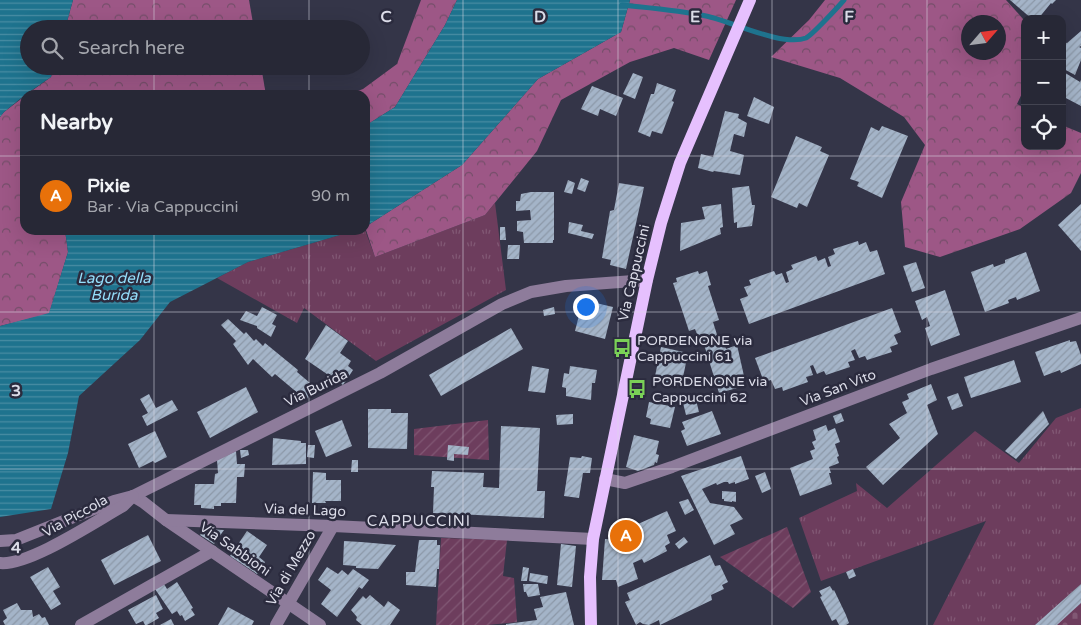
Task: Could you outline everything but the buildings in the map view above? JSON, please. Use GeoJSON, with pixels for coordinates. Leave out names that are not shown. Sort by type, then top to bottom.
{"type":"FeatureCollection","features":[{"type":"Feature","properties":{"kind":"main road","name":"Via Cappuccini"},"geometry":{"type":"LineString","coordinates":[[591,625],[590,577],[593,539],[647,280],[661,223],[680,163],[747,5]]}},
{"type":"Feature","properties":{"kind":"street","name":"Via Burida"},"geometry":{"type":"LineString","coordinates":[[0,541],[16,540],[114,501],[133,496],[380,373],[502,304],[531,292],[566,286],[647,280]]}},
{"type":"Feature","properties":{"kind":"street","name":"Via San Vito"},"geometry":{"type":"LineString","coordinates":[[605,479],[625,483],[932,369],[1081,318]]}},
{"type":"Feature","properties":{"kind":"street","name":"Via Sabbioni"},"geometry":{"type":"LineString","coordinates":[[133,496],[320,625]]}},
{"type":"Feature","properties":{"kind":"street","name":"Via Piccola"},"geometry":{"type":"LineString","coordinates":[[0,563],[6,564],[34,556],[123,506],[133,496]]}},
{"type":"Feature","properties":{"kind":"street","name":"Via del Lago"},"geometry":{"type":"LineString","coordinates":[[166,520],[593,539]]}},
{"type":"Feature","properties":{"kind":"street","name":"Via di Mezzo"},"geometry":{"type":"LineString","coordinates":[[276,625],[333,526]]}},
{"type":"Feature","properties":{"kind":"street"},"geometry":{"type":"LineString","coordinates":[[81,625],[212,551]]}},
{"type":"Feature","properties":{"kind":"green space"},"geometry":{"type":"Polygon","coordinates":[[[73,0],[249,0],[252,20],[67,20],[73,0]]]}},
{"type":"Feature","properties":{"kind":"green space"},"geometry":{"type":"Polygon","coordinates":[[[421,0],[457,0],[445,25],[395,107],[370,123],[370,90],[360,90],[397,64],[421,0]]]}},
{"type":"Feature","properties":{"kind":"green space"},"geometry":{"type":"Polygon","coordinates":[[[630,0],[736,0],[709,60],[674,48],[630,62],[561,100],[537,151],[485,215],[375,257],[368,235],[370,235],[370,224],[462,165],[538,79],[621,32],[630,0]]]}},
{"type":"Feature","properties":{"kind":"green space"},"geometry":{"type":"Polygon","coordinates":[[[825,0],[1006,0],[1021,17],[1021,96],[1017,104],[1021,106],[1021,150],[1066,150],[1066,127],[1081,133],[1081,173],[1071,193],[1020,229],[940,257],[905,247],[901,202],[925,145],[904,117],[840,78],[771,57],[809,20],[825,0]]]}},
{"type":"Feature","properties":{"kind":"green space"},"geometry":{"type":"Polygon","coordinates":[[[52,75],[263,75],[265,90],[33,90],[52,75]]]}},
{"type":"Feature","properties":{"kind":"green space"},"geometry":{"type":"Polygon","coordinates":[[[20,100],[20,235],[66,235],[68,252],[49,314],[0,326],[0,117],[20,100]]]}},
{"type":"Feature","properties":{"kind":"green space"},"geometry":{"type":"Polygon","coordinates":[[[495,203],[506,290],[376,361],[304,308],[297,323],[217,278],[248,262],[340,235],[367,235],[375,257],[485,215],[495,203]]]}},
{"type":"Feature","properties":{"kind":"green space"},"geometry":{"type":"Polygon","coordinates":[[[1081,408],[1081,584],[1035,625],[933,625],[986,521],[821,581],[799,518],[857,491],[856,483],[887,508],[975,431],[1019,463],[1056,418],[1081,408]]]}},
{"type":"Feature","properties":{"kind":"green space"},"geometry":{"type":"Polygon","coordinates":[[[488,420],[489,460],[414,455],[414,429],[488,420]]]}},
{"type":"Feature","properties":{"kind":"green space"},"geometry":{"type":"Polygon","coordinates":[[[787,527],[811,592],[793,608],[720,557],[787,527]]]}},
{"type":"Feature","properties":{"kind":"green space"},"geometry":{"type":"Polygon","coordinates":[[[441,538],[507,540],[503,576],[514,578],[517,622],[488,625],[436,625],[441,538]]]}},
{"type":"Feature","properties":{"kind":"green space"},"geometry":{"type":"Polygon","coordinates":[[[1081,584],[1081,625],[1035,625],[1081,584]]]}},
{"type":"Feature","properties":{"kind":"water"},"geometry":{"type":"Polygon","coordinates":[[[0,0],[73,0],[67,20],[20,20],[20,75],[52,75],[32,90],[20,90],[20,99],[0,117],[0,0]]]}},
{"type":"Feature","properties":{"kind":"water"},"geometry":{"type":"Polygon","coordinates":[[[457,0],[630,0],[621,32],[538,79],[462,165],[370,224],[370,123],[395,107],[445,25],[457,0]]]}},
{"type":"Feature","properties":{"kind":"water","name":"Lago della Burida"},"geometry":{"type":"Polygon","coordinates":[[[66,235],[340,235],[248,262],[170,302],[140,340],[79,396],[68,453],[51,509],[0,517],[0,326],[49,313],[68,252],[66,235]]]}},
{"type":"Feature","properties":{"kind":"waterway"},"geometry":{"type":"LineString","coordinates":[[622,5],[706,16],[770,36],[796,40],[809,36],[844,0]]}},
{"type":"Feature","properties":{"kind":"place","name":"PORDENONE via Cappuccini 61"},"geometry":{"type":"Point","coordinates":[622,348]}},
{"type":"Feature","properties":{"kind":"place","name":"PORDENONE via Cappuccini 62"},"geometry":{"type":"Point","coordinates":[637,389]}},
{"type":"Feature","properties":{"kind":"place","name":"Pixie"},"geometry":{"type":"Point","coordinates":[626,536]}},
{"type":"Feature","properties":{"kind":"district","name":"CAPPUCCINI"},"geometry":{"type":"Point","coordinates":[419,521]}}]}
